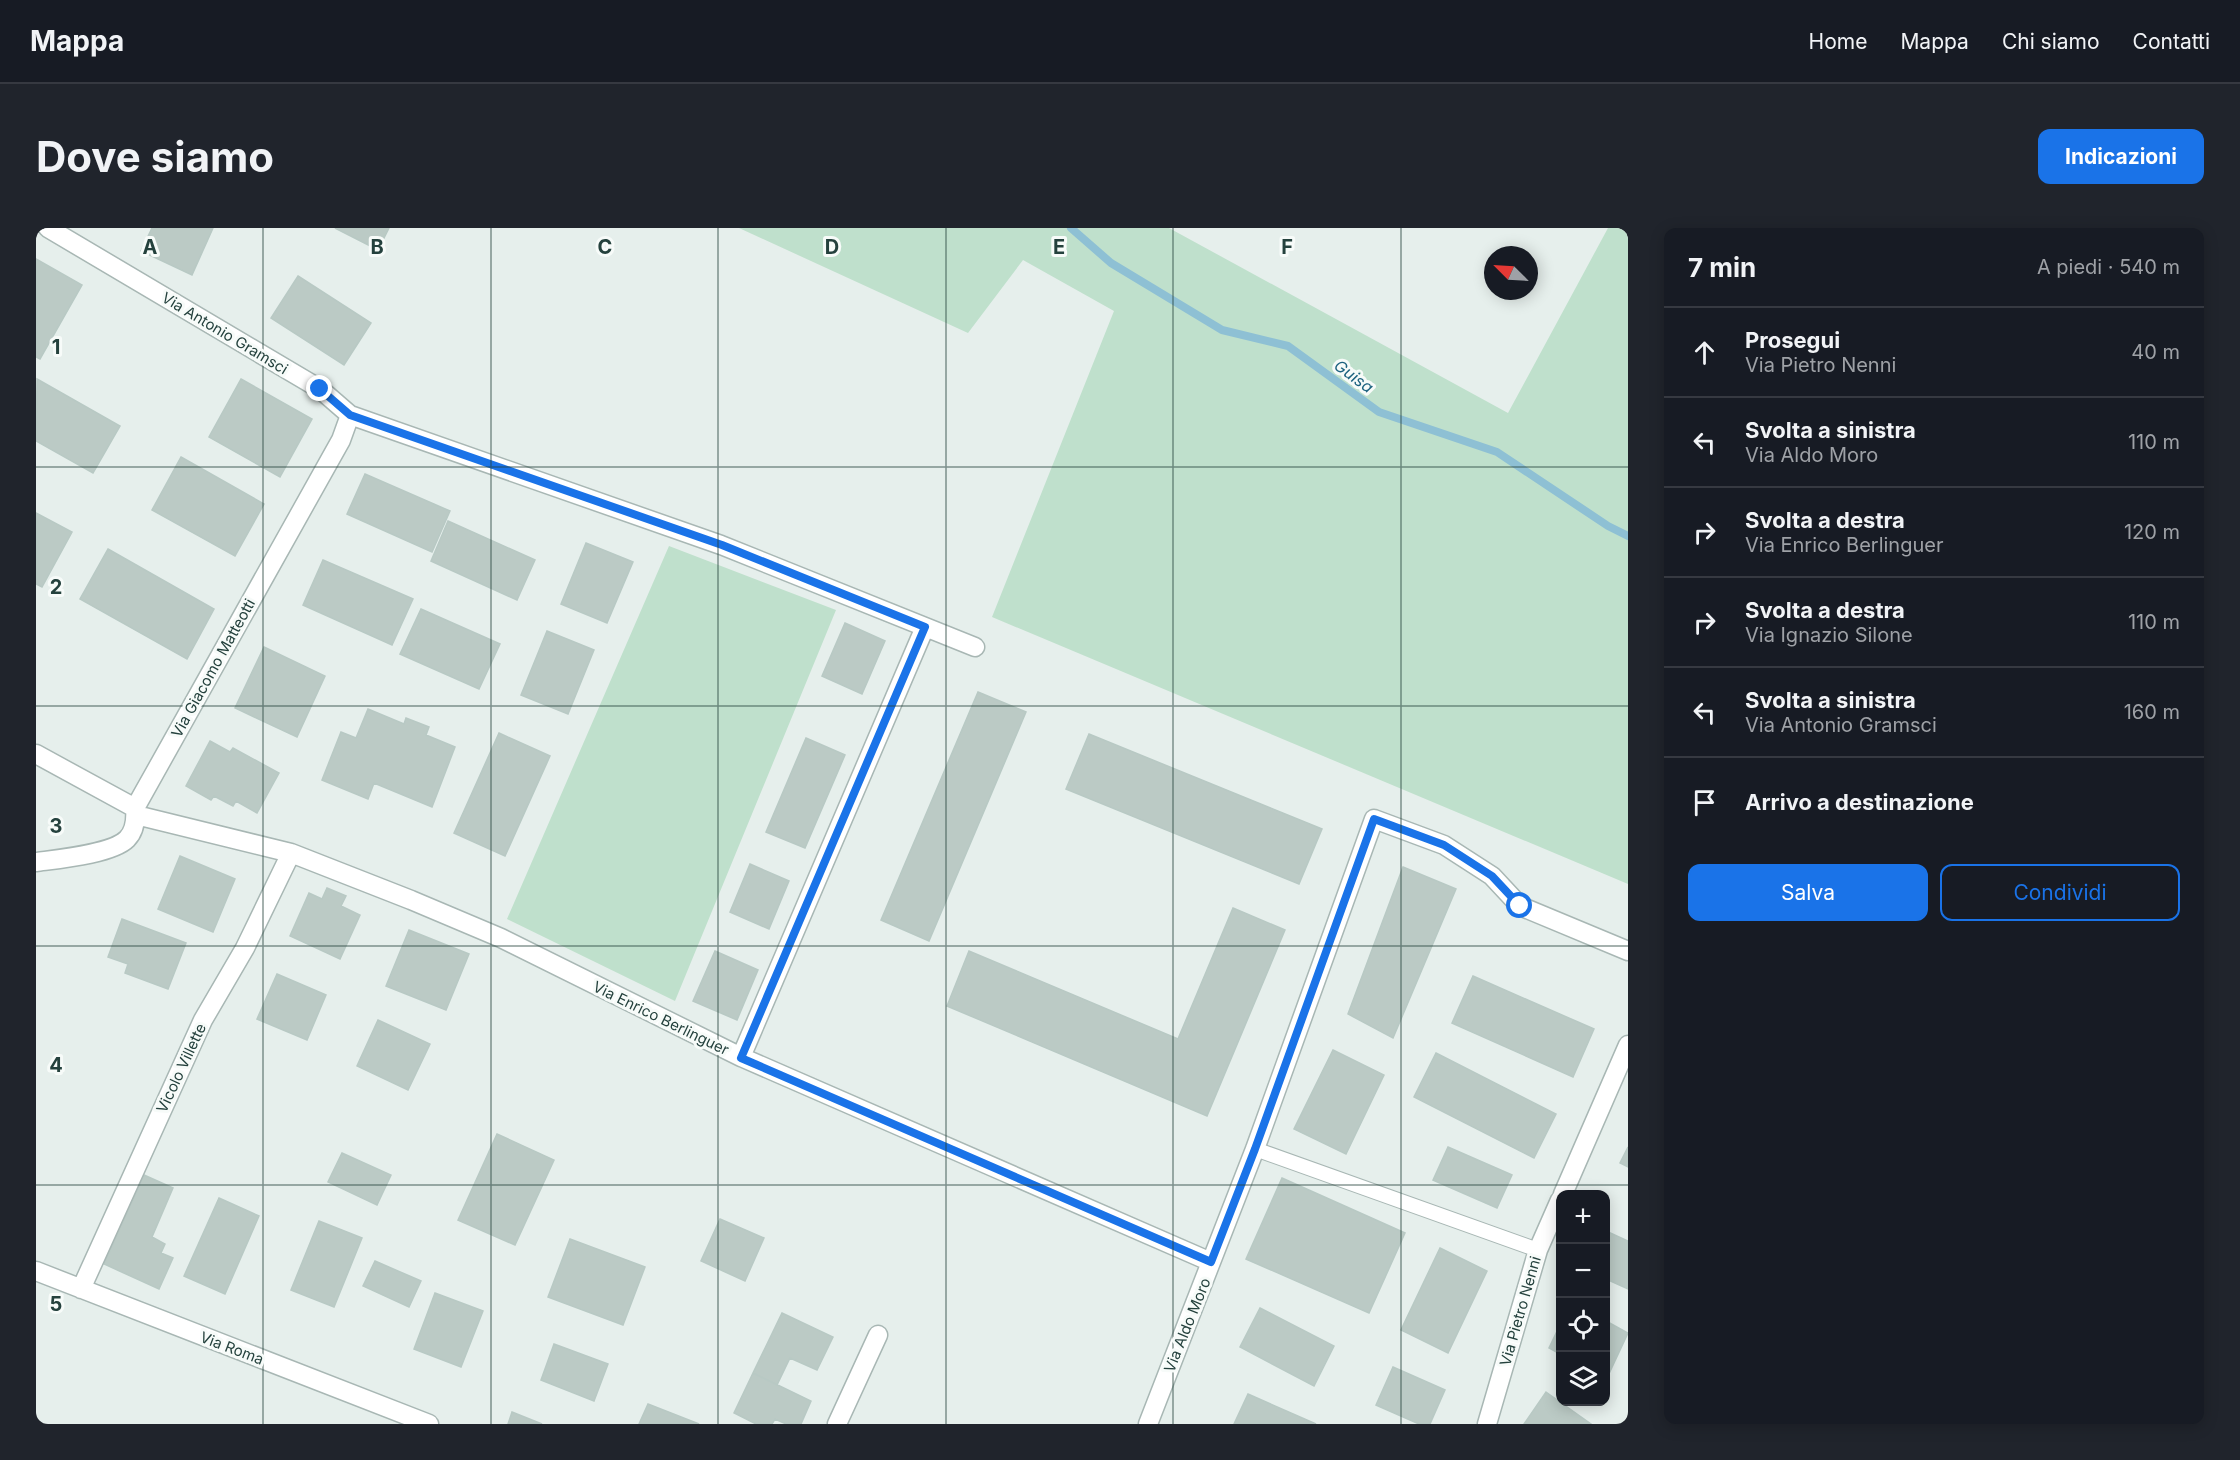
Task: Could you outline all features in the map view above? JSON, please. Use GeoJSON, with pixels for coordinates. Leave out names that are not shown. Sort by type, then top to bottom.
{"type":"FeatureCollection","features":[{"type":"Feature","properties":{"kind":"street","name":"Via Antonio Gramsci"},"geometry":{"type":"LineString","coordinates":[[48,228],[320,389],[350,415],[722,545],[975,647]]}},
{"type":"Feature","properties":{"kind":"street","name":"Via Giacomo Matteotti"},"geometry":{"type":"LineString","coordinates":[[36,862],[83,855],[121,844],[128,839],[132,832],[135,812],[341,440],[350,415]]}},
{"type":"Feature","properties":{"kind":"street"},"geometry":{"type":"LineString","coordinates":[[741,1058],[925,627]]}},
{"type":"Feature","properties":{"kind":"street","name":"Via Enrico Berlinguer"},"geometry":{"type":"LineString","coordinates":[[36,754],[135,812],[291,853],[501,938],[741,1058],[1211,1262]]}},
{"type":"Feature","properties":{"kind":"street","name":"Via Aldo Moro"},"geometry":{"type":"LineString","coordinates":[[1148,1424],[1255,1149],[1374,819],[1444,845],[1492,876],[1520,906],[1628,951]]}},
{"type":"Feature","properties":{"kind":"street","name":"Vicolo Villette"},"geometry":{"type":"LineString","coordinates":[[81,1289],[203,1020],[245,948],[291,853]]}},
{"type":"Feature","properties":{"kind":"street"},"geometry":{"type":"LineString","coordinates":[[1565,1190],[1628,1044]]}},
{"type":"Feature","properties":{"kind":"street","name":"Via Pietro Nenni"},"geometry":{"type":"LineString","coordinates":[[1487,1424],[1538,1250],[1556,1209]]}},
{"type":"Feature","properties":{"kind":"street","name":"Via Roma"},"geometry":{"type":"LineString","coordinates":[[36,1271],[429,1424]]}},
{"type":"Feature","properties":{"kind":"street"},"geometry":{"type":"LineString","coordinates":[[837,1424],[878,1335]]}},
{"type":"Feature","properties":{"kind":"lane"},"geometry":{"type":"LineString","coordinates":[[1255,1149],[1538,1250]]}},
{"type":"Feature","properties":{"kind":"green space"},"geometry":{"type":"Polygon","coordinates":[[[739,228],[1169,228],[1508,413],[1608,228],[1628,228],[1628,884],[992,617],[1114,311],[1023,260],[968,333],[739,228]]]}},
{"type":"Feature","properties":{"kind":"green space"},"geometry":{"type":"Polygon","coordinates":[[[669,546],[836,610],[675,1001],[507,919],[669,546]]]}},
{"type":"Feature","properties":{"kind":"building"},"geometry":{"type":"Polygon","coordinates":[[[152,228],[213,228],[192,275],[141,251],[152,228]]]}},
{"type":"Feature","properties":{"kind":"building"},"geometry":{"type":"Polygon","coordinates":[[[335,228],[389,228],[378,250],[335,228]]]}},
{"type":"Feature","properties":{"kind":"building"},"geometry":{"type":"Polygon","coordinates":[[[36,259],[82,285],[40,359],[36,357],[36,259]]]}},
{"type":"Feature","properties":{"kind":"building"},"geometry":{"type":"Polygon","coordinates":[[[298,276],[371,323],[344,365],[271,318],[298,276]]]}},
{"type":"Feature","properties":{"kind":"building"},"geometry":{"type":"Polygon","coordinates":[[[37,379],[120,426],[93,473],[36,441],[37,379]]]}},
{"type":"Feature","properties":{"kind":"building"},"geometry":{"type":"Polygon","coordinates":[[[241,379],[312,419],[280,477],[209,437],[241,379]]]}},
{"type":"Feature","properties":{"kind":"building"},"geometry":{"type":"Polygon","coordinates":[[[181,457],[264,504],[235,556],[152,510],[181,457]]]}},
{"type":"Feature","properties":{"kind":"building"},"geometry":{"type":"Polygon","coordinates":[[[365,474],[450,511],[432,552],[347,514],[365,474]]]}},
{"type":"Feature","properties":{"kind":"building"},"geometry":{"type":"Polygon","coordinates":[[[36,513],[72,532],[42,587],[36,584],[36,513]]]}},
{"type":"Feature","properties":{"kind":"building"},"geometry":{"type":"Polygon","coordinates":[[[448,521],[535,560],[517,600],[431,561],[448,521]]]}},
{"type":"Feature","properties":{"kind":"building"},"geometry":{"type":"Polygon","coordinates":[[[586,543],[633,562],[607,623],[561,604],[586,543]]]}},
{"type":"Feature","properties":{"kind":"building"},"geometry":{"type":"Polygon","coordinates":[[[108,549],[214,609],[187,659],[80,599],[108,549]]]}},
{"type":"Feature","properties":{"kind":"building"},"geometry":{"type":"Polygon","coordinates":[[[323,560],[413,599],[392,645],[303,605],[323,560]]]}},
{"type":"Feature","properties":{"kind":"building"},"geometry":{"type":"Polygon","coordinates":[[[421,609],[500,644],[479,689],[400,654],[421,609]]]}},
{"type":"Feature","properties":{"kind":"building"},"geometry":{"type":"Polygon","coordinates":[[[845,623],[885,641],[862,694],[822,676],[845,623]]]}},
{"type":"Feature","properties":{"kind":"building"},"geometry":{"type":"Polygon","coordinates":[[[547,631],[594,650],[568,714],[521,695],[547,631]]]}},
{"type":"Feature","properties":{"kind":"building"},"geometry":{"type":"Polygon","coordinates":[[[264,647],[325,676],[297,737],[235,708],[264,647]]]}},
{"type":"Feature","properties":{"kind":"building"},"geometry":{"type":"Polygon","coordinates":[[[978,692],[1026,712],[929,941],[881,920],[978,692]]]}},
{"type":"Feature","properties":{"kind":"building"},"geometry":{"type":"Polygon","coordinates":[[[368,709],[404,724],[406,718],[429,727],[426,735],[455,747],[432,807],[374,783],[368,799],[322,780],[341,732],[356,738],[368,709]]]}},
{"type":"Feature","properties":{"kind":"building"},"geometry":{"type":"Polygon","coordinates":[[[499,733],[550,756],[505,856],[454,833],[499,733]]]}},
{"type":"Feature","properties":{"kind":"building"},"geometry":{"type":"Polygon","coordinates":[[[1089,734],[1322,829],[1299,884],[1066,789],[1089,734]]]}},
{"type":"Feature","properties":{"kind":"building"},"geometry":{"type":"Polygon","coordinates":[[[806,738],[845,755],[805,848],[766,832],[806,738]]]}},
{"type":"Feature","properties":{"kind":"building"},"geometry":{"type":"Polygon","coordinates":[[[210,741],[230,752],[233,748],[279,773],[257,813],[236,801],[233,806],[214,796],[211,800],[186,786],[210,741]]]}},
{"type":"Feature","properties":{"kind":"building"},"geometry":{"type":"Polygon","coordinates":[[[180,856],[235,879],[213,932],[158,909],[180,856]]]}},
{"type":"Feature","properties":{"kind":"building"},"geometry":{"type":"Polygon","coordinates":[[[750,864],[789,881],[769,929],[730,912],[750,864]]]}},
{"type":"Feature","properties":{"kind":"building"},"geometry":{"type":"Polygon","coordinates":[[[1403,867],[1456,889],[1393,1038],[1348,1014],[1403,867]]]}},
{"type":"Feature","properties":{"kind":"building"},"geometry":{"type":"Polygon","coordinates":[[[327,888],[346,896],[341,906],[360,915],[340,959],[290,936],[309,893],[322,899],[327,888]]]}},
{"type":"Feature","properties":{"kind":"building"},"geometry":{"type":"Polygon","coordinates":[[[1233,908],[1285,930],[1207,1116],[947,1006],[969,951],[1178,1039],[1233,908]]]}},
{"type":"Feature","properties":{"kind":"building"},"geometry":{"type":"Polygon","coordinates":[[[122,919],[186,943],[168,989],[125,973],[128,964],[108,957],[122,919]]]}},
{"type":"Feature","properties":{"kind":"building"},"geometry":{"type":"Polygon","coordinates":[[[409,930],[469,954],[446,1010],[386,986],[409,930]]]}},
{"type":"Feature","properties":{"kind":"building"},"geometry":{"type":"Polygon","coordinates":[[[715,951],[758,970],[737,1020],[693,1001],[715,951]]]}},
{"type":"Feature","properties":{"kind":"building"},"geometry":{"type":"Polygon","coordinates":[[[277,974],[326,995],[307,1040],[257,1019],[277,974]]]}},
{"type":"Feature","properties":{"kind":"building"},"geometry":{"type":"Polygon","coordinates":[[[1473,976],[1594,1029],[1573,1077],[1452,1023],[1473,976]]]}},
{"type":"Feature","properties":{"kind":"building"},"geometry":{"type":"Polygon","coordinates":[[[378,1020],[430,1044],[408,1090],[357,1066],[378,1020]]]}},
{"type":"Feature","properties":{"kind":"building"},"geometry":{"type":"Polygon","coordinates":[[[1333,1050],[1384,1075],[1346,1154],[1294,1129],[1333,1050]]]}},
{"type":"Feature","properties":{"kind":"building"},"geometry":{"type":"Polygon","coordinates":[[[1436,1053],[1556,1114],[1534,1158],[1414,1097],[1436,1053]]]}},
{"type":"Feature","properties":{"kind":"building"},"geometry":{"type":"Polygon","coordinates":[[[497,1134],[554,1160],[515,1245],[458,1220],[497,1134]]]}},
{"type":"Feature","properties":{"kind":"building"},"geometry":{"type":"Polygon","coordinates":[[[1448,1147],[1512,1175],[1497,1208],[1433,1180],[1448,1147]]]}},
{"type":"Feature","properties":{"kind":"building"},"geometry":{"type":"Polygon","coordinates":[[[1628,1147],[1628,1167],[1620,1163],[1628,1147]]]}},
{"type":"Feature","properties":{"kind":"building"},"geometry":{"type":"Polygon","coordinates":[[[342,1153],[391,1175],[377,1205],[328,1182],[342,1153]]]}},
{"type":"Feature","properties":{"kind":"building"},"geometry":{"type":"Polygon","coordinates":[[[144,1175],[173,1188],[152,1237],[165,1244],[161,1253],[173,1258],[159,1289],[104,1264],[144,1175]]]}},
{"type":"Feature","properties":{"kind":"building"},"geometry":{"type":"Polygon","coordinates":[[[1282,1178],[1405,1233],[1369,1313],[1246,1259],[1282,1178]]]}},
{"type":"Feature","properties":{"kind":"building"},"geometry":{"type":"Polygon","coordinates":[[[219,1198],[259,1216],[225,1294],[184,1276],[219,1198]]]}},
{"type":"Feature","properties":{"kind":"building"},"geometry":{"type":"Polygon","coordinates":[[[720,1219],[764,1238],[745,1281],[701,1261],[720,1219]]]}},
{"type":"Feature","properties":{"kind":"building"},"geometry":{"type":"Polygon","coordinates":[[[319,1221],[362,1238],[334,1307],[291,1290],[319,1221]]]}},
{"type":"Feature","properties":{"kind":"building"},"geometry":{"type":"Polygon","coordinates":[[[1610,1233],[1628,1241],[1628,1289],[1610,1281],[1610,1233]]]}},
{"type":"Feature","properties":{"kind":"building"},"geometry":{"type":"Polygon","coordinates":[[[570,1239],[645,1267],[623,1325],[548,1297],[570,1239]]]}},
{"type":"Feature","properties":{"kind":"building"},"geometry":{"type":"Polygon","coordinates":[[[1440,1248],[1487,1271],[1448,1353],[1401,1330],[1440,1248]]]}},
{"type":"Feature","properties":{"kind":"building"},"geometry":{"type":"Polygon","coordinates":[[[375,1261],[421,1281],[409,1307],[363,1286],[375,1261]]]}},
{"type":"Feature","properties":{"kind":"building"},"geometry":{"type":"Polygon","coordinates":[[[435,1293],[483,1311],[461,1367],[414,1349],[435,1293]]]}},
{"type":"Feature","properties":{"kind":"building"},"geometry":{"type":"Polygon","coordinates":[[[1260,1308],[1334,1346],[1314,1386],[1240,1347],[1260,1308]]]}},
{"type":"Feature","properties":{"kind":"building"},"geometry":{"type":"Polygon","coordinates":[[[782,1313],[833,1337],[817,1370],[790,1358],[777,1385],[753,1373],[782,1313]]]}},
{"type":"Feature","properties":{"kind":"building"},"geometry":{"type":"Polygon","coordinates":[[[1610,1323],[1628,1333],[1610,1372],[1610,1323]]]}},
{"type":"Feature","properties":{"kind":"building"},"geometry":{"type":"Polygon","coordinates":[[[1556,1333],[1556,1352],[1549,1348],[1556,1333]]]}},
{"type":"Feature","properties":{"kind":"building"},"geometry":{"type":"Polygon","coordinates":[[[554,1344],[608,1364],[594,1401],[541,1380],[554,1344]]]}},
{"type":"Feature","properties":{"kind":"building"},"geometry":{"type":"Polygon","coordinates":[[[1393,1367],[1445,1390],[1430,1424],[1419,1424],[1376,1405],[1393,1367]]]}},
{"type":"Feature","properties":{"kind":"building"},"geometry":{"type":"Polygon","coordinates":[[[753,1373],[811,1401],[801,1424],[786,1424],[775,1419],[772,1424],[756,1424],[734,1413],[753,1373]]]}},
{"type":"Feature","properties":{"kind":"building"},"geometry":{"type":"Polygon","coordinates":[[[1546,1392],[1556,1399],[1556,1406],[1566,1406],[1591,1424],[1524,1424],[1546,1392]]]}},
{"type":"Feature","properties":{"kind":"building"},"geometry":{"type":"Polygon","coordinates":[[[1248,1394],[1316,1424],[1234,1424],[1248,1394]]]}},
{"type":"Feature","properties":{"kind":"building"},"geometry":{"type":"Polygon","coordinates":[[[648,1404],[699,1424],[639,1424],[648,1404]]]}},
{"type":"Feature","properties":{"kind":"building"},"geometry":{"type":"Polygon","coordinates":[[[512,1412],[542,1424],[508,1424],[512,1412]]]}},
{"type":"Feature","properties":{"kind":"waterway","name":"Guisa"},"geometry":{"type":"LineString","coordinates":[[1071,228],[1111,263],[1222,330],[1288,346],[1379,412],[1497,452],[1608,526],[1628,536]]}},
{"type":"Feature","properties":{"kind":"route"},"geometry":{"type":"LineString","coordinates":[[320,389],[350,415],[722,545],[925,627],[741,1058],[1211,1262],[1255,1149],[1374,819],[1444,845],[1492,876],[1520,906]]}}]}
